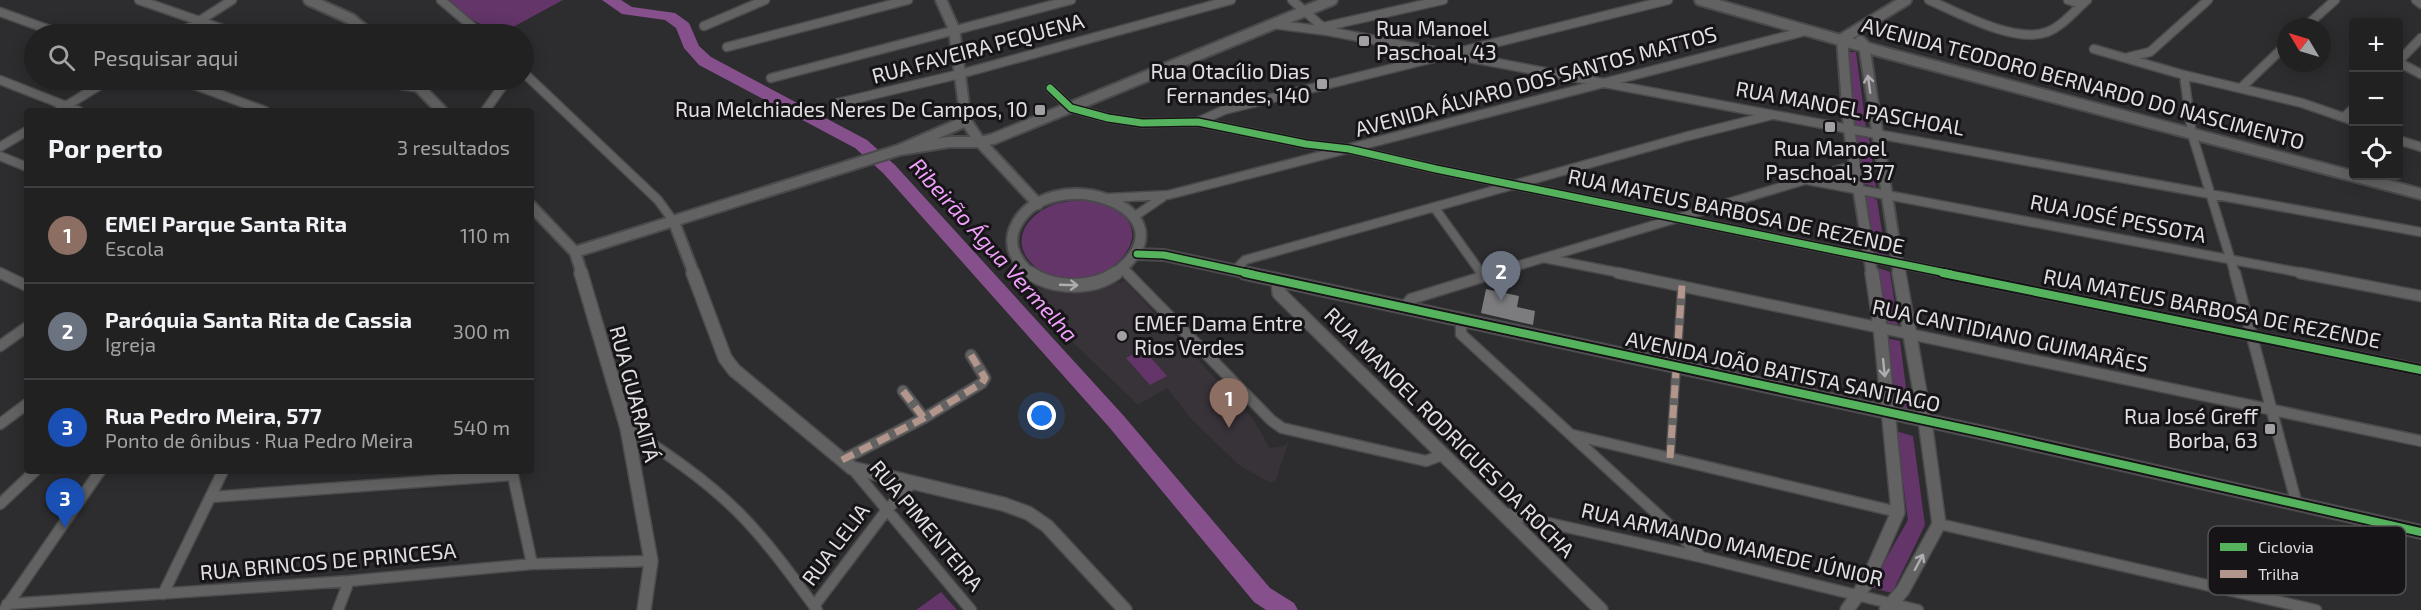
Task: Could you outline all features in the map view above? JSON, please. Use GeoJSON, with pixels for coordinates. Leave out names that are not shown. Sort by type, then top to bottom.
{"type":"FeatureCollection","features":[{"type":"Feature","properties":{"kind":"street"},"geometry":{"type":"LineString","coordinates":[[139,0],[209,24]]}},
{"type":"Feature","properties":{"kind":"street"},"geometry":{"type":"LineString","coordinates":[[195,24],[232,0]]}},
{"type":"Feature","properties":{"kind":"street"},"geometry":{"type":"LineString","coordinates":[[309,0],[356,24]]}},
{"type":"Feature","properties":{"kind":"street"},"geometry":{"type":"LineString","coordinates":[[441,0],[469,24]]}},
{"type":"Feature","properties":{"kind":"street"},"geometry":{"type":"LineString","coordinates":[[704,26],[765,0]]}},
{"type":"Feature","properties":{"kind":"street"},"geometry":{"type":"LineString","coordinates":[[727,47],[908,0]]}},
{"type":"Feature","properties":{"kind":"street"},"geometry":{"type":"LineString","coordinates":[[941,0],[954,29],[969,125],[980,142],[1038,204]]}},
{"type":"Feature","properties":{"kind":"street"},"geometry":{"type":"LineString","coordinates":[[771,78],[1071,0]]}},
{"type":"Feature","properties":{"kind":"street","name":"RUA FAVEIRA PEQUENA"},"geometry":{"type":"LineString","coordinates":[[838,103],[960,74],[1231,0]]}},
{"type":"Feature","properties":{"kind":"street"},"geometry":{"type":"LineString","coordinates":[[1292,0],[1325,29],[1443,0]]}},
{"type":"Feature","properties":{"kind":"street"},"geometry":{"type":"LineString","coordinates":[[896,151],[958,141],[980,142],[1071,108],[1332,0]]}},
{"type":"Feature","properties":{"kind":"street"},"geometry":{"type":"LineString","coordinates":[[1198,122],[1224,110],[1668,0]]}},
{"type":"Feature","properties":{"kind":"street","name":"AVENIDA TEODORO BERNARDO DO NASCIMENTO"},"geometry":{"type":"LineString","coordinates":[[1700,0],[1809,30],[1848,36],[1864,45],[2421,194]]}},
{"type":"Feature","properties":{"kind":"street"},"geometry":{"type":"LineString","coordinates":[[1847,610],[1867,582],[1898,512],[1880,327],[1849,129],[1848,36],[1906,0]]}},
{"type":"Feature","properties":{"kind":"street"},"geometry":{"type":"LineString","coordinates":[[1929,0],[1987,23],[2031,35],[2050,31],[2084,2]]}},
{"type":"Feature","properties":{"kind":"street"},"geometry":{"type":"LineString","coordinates":[[2068,0],[2084,2]]}},
{"type":"Feature","properties":{"kind":"street"},"geometry":{"type":"LineString","coordinates":[[2123,57],[2150,52],[2208,0]]}},
{"type":"Feature","properties":{"kind":"street"},"geometry":{"type":"LineString","coordinates":[[2315,18],[2335,0]]}},
{"type":"Feature","properties":{"kind":"street"},"geometry":{"type":"LineString","coordinates":[[2416,0],[2421,4]]}},
{"type":"Feature","properties":{"kind":"street"},"geometry":{"type":"LineString","coordinates":[[0,12],[33,24]]}},
{"type":"Feature","properties":{"kind":"street","name":"RUA MANOEL PASCHOAL"},"geometry":{"type":"LineString","coordinates":[[1272,24],[1325,29],[1849,129],[2421,232]]}},
{"type":"Feature","properties":{"kind":"street","name":"AVENIDA ÁLVARO DOS SANTOS MATTOS"},"geometry":{"type":"LineString","coordinates":[[1108,198],[1168,195],[1809,30]]}},
{"type":"Feature","properties":{"kind":"street"},"geometry":{"type":"LineString","coordinates":[[2403,57],[2421,38]]}},
{"type":"Feature","properties":{"kind":"street"},"geometry":{"type":"LineString","coordinates":[[1864,45],[1908,333],[1925,420],[1939,524],[1903,590],[1889,607]]}},
{"type":"Feature","properties":{"kind":"street"},"geometry":{"type":"LineString","coordinates":[[2094,49],[2184,75],[2302,104],[2349,119]]}},
{"type":"Feature","properties":{"kind":"street"},"geometry":{"type":"LineString","coordinates":[[2150,52],[2153,60],[2166,70]]}},
{"type":"Feature","properties":{"kind":"street"},"geometry":{"type":"LineString","coordinates":[[2241,88],[2277,54]]}},
{"type":"Feature","properties":{"kind":"street"},"geometry":{"type":"LineString","coordinates":[[2403,65],[2421,74]]}},
{"type":"Feature","properties":{"kind":"street"},"geometry":{"type":"LineString","coordinates":[[2184,75],[2192,134],[2231,258],[2297,505]]}},
{"type":"Feature","properties":{"kind":"street"},"geometry":{"type":"LineString","coordinates":[[0,80],[24,89]]}},
{"type":"Feature","properties":{"kind":"street"},"geometry":{"type":"LineString","coordinates":[[534,82],[658,200],[674,222],[725,358],[734,370],[847,464],[1003,504],[1028,513],[1047,526],[1125,610]]}},
{"type":"Feature","properties":{"kind":"street","name":"RUA MATEUS BARBOSA DE REZENDE"},"geometry":{"type":"LineString","coordinates":[[1050,88],[1071,108],[1121,121],[1198,122],[1306,144],[1348,149],[1436,169],[2421,370]]}},
{"type":"Feature","properties":{"kind":"street"},"geometry":{"type":"LineString","coordinates":[[25,90],[71,108]]}},
{"type":"Feature","properties":{"kind":"street"},"geometry":{"type":"LineString","coordinates":[[63,108],[92,90]]}},
{"type":"Feature","properties":{"kind":"street"},"geometry":{"type":"LineString","coordinates":[[208,90],[257,108]]}},
{"type":"Feature","properties":{"kind":"street"},"geometry":{"type":"LineString","coordinates":[[422,90],[439,108]]}},
{"type":"Feature","properties":{"kind":"street"},"geometry":{"type":"LineString","coordinates":[[487,108],[500,90]]}},
{"type":"Feature","properties":{"kind":"street"},"geometry":{"type":"LineString","coordinates":[[2344,117],[2349,112]]}},
{"type":"Feature","properties":{"kind":"street"},"geometry":{"type":"LineString","coordinates":[[1234,271],[1245,260],[1688,135],[1777,114]]}},
{"type":"Feature","properties":{"kind":"street"},"geometry":{"type":"LineString","coordinates":[[918,147],[969,125]]}},
{"type":"Feature","properties":{"kind":"street"},"geometry":{"type":"LineString","coordinates":[[574,252],[854,165],[969,125]]}},
{"type":"Feature","properties":{"kind":"street"},"geometry":{"type":"LineString","coordinates":[[0,147],[24,132]]}},
{"type":"Feature","properties":{"kind":"street"},"geometry":{"type":"LineString","coordinates":[[2403,142],[2421,147]]}},
{"type":"Feature","properties":{"kind":"street"},"geometry":{"type":"LineString","coordinates":[[0,156],[24,166]]}},
{"type":"Feature","properties":{"kind":"street","name":"RUA JOSÉ PESSOTA"},"geometry":{"type":"LineString","coordinates":[[1403,308],[1411,299],[1483,276],[1855,165]]}},
{"type":"Feature","properties":{"kind":"street","name":"RUA JOSÉ PESSOTA"},"geometry":{"type":"LineString","coordinates":[[1807,180],[2231,258],[2421,296]]}},
{"type":"Feature","properties":{"kind":"street"},"geometry":{"type":"LineString","coordinates":[[1088,194],[1108,198],[1124,206],[1135,216],[1140,226],[1141,238],[1137,254],[1124,269],[1110,278],[1093,283],[1075,286],[1056,285],[1026,272],[1017,261],[1012,249],[1012,237],[1017,224],[1038,204],[1066,195],[1088,194]]}},
{"type":"Feature","properties":{"kind":"street","name":"AVENIDA ÁLVARO DOS SANTOS MATTOS"},"geometry":{"type":"LineString","coordinates":[[1135,216],[1168,195]]}},
{"type":"Feature","properties":{"kind":"street"},"geometry":{"type":"LineString","coordinates":[[1434,207],[1483,276]]}},
{"type":"Feature","properties":{"kind":"street","name":"RUA MATEUS BARBOSA DE REZENDE"},"geometry":{"type":"LineString","coordinates":[[1711,207],[1708,218],[1714,225]]}},
{"type":"Feature","properties":{"kind":"street","name":"RUA GUARAITÁ"},"geometry":{"type":"LineString","coordinates":[[534,209],[574,252],[627,428],[651,561],[647,608]]}},
{"type":"Feature","properties":{"kind":"street","name":"RUA MATEUS BARBOSA DE REZENDE"},"geometry":{"type":"LineString","coordinates":[[1636,210],[1643,227]]}},
{"type":"Feature","properties":{"kind":"street","name":"AVENIDA JOÃO BATISTA SANTIAGO"},"geometry":{"type":"LineString","coordinates":[[1141,238],[1164,255]]}},
{"type":"Feature","properties":{"kind":"street"},"geometry":{"type":"LineString","coordinates":[[1576,247],[1582,259],[1592,267]]}},
{"type":"Feature","properties":{"kind":"street","name":"AVENIDA JOÃO BATISTA SANTIAGO"},"geometry":{"type":"LineString","coordinates":[[1137,254],[1164,255],[1925,420],[2393,526]]}},
{"type":"Feature","properties":{"kind":"street","name":"RUA CANTIDIANO GUIMARÃES"},"geometry":{"type":"LineString","coordinates":[[1544,258],[2421,441]]}},
{"type":"Feature","properties":{"kind":"street"},"geometry":{"type":"LineString","coordinates":[[1124,269],[1271,420],[1282,428],[1426,461],[1442,455]]}},
{"type":"Feature","properties":{"kind":"street"},"geometry":{"type":"LineString","coordinates":[[0,273],[24,285]]}},
{"type":"Feature","properties":{"kind":"street","name":"RUA MANOEL RODRIGUES DA ROCHA"},"geometry":{"type":"LineString","coordinates":[[1278,280],[1279,293],[1601,610]]}},
{"type":"Feature","properties":{"kind":"street"},"geometry":{"type":"LineString","coordinates":[[1670,458],[1682,285]]}},
{"type":"Feature","properties":{"kind":"street"},"geometry":{"type":"LineString","coordinates":[[1461,320],[1461,334],[1701,557]]}},
{"type":"Feature","properties":{"kind":"street"},"geometry":{"type":"LineString","coordinates":[[0,346],[24,329]]}},
{"type":"Feature","properties":{"kind":"street"},"geometry":{"type":"LineString","coordinates":[[847,464],[982,383],[984,373],[971,355]]}},
{"type":"Feature","properties":{"kind":"street"},"geometry":{"type":"LineString","coordinates":[[903,391],[924,418]]}},
{"type":"Feature","properties":{"kind":"street"},"geometry":{"type":"LineString","coordinates":[[0,424],[24,406]]}},
{"type":"Feature","properties":{"kind":"street"},"geometry":{"type":"LineString","coordinates":[[627,428],[691,470],[739,513],[753,527],[816,608]]}},
{"type":"Feature","properties":{"kind":"street"},"geometry":{"type":"LineString","coordinates":[[1570,435],[1898,512]]}},
{"type":"Feature","properties":{"kind":"street","name":"RUA PIMENTEIRA"},"geometry":{"type":"LineString","coordinates":[[847,464],[971,610]]}},
{"type":"Feature","properties":{"kind":"street"},"geometry":{"type":"LineString","coordinates":[[0,504],[32,474]]}},
{"type":"Feature","properties":{"kind":"street"},"geometry":{"type":"LineString","coordinates":[[6,607],[98,474]]}},
{"type":"Feature","properties":{"kind":"street"},"geometry":{"type":"LineString","coordinates":[[163,594],[222,474]]}},
{"type":"Feature","properties":{"kind":"street"},"geometry":{"type":"LineString","coordinates":[[211,497],[499,474]]}},
{"type":"Feature","properties":{"kind":"street"},"geometry":{"type":"LineString","coordinates":[[512,474],[532,564]]}},
{"type":"Feature","properties":{"kind":"street","name":"RUA LELIA"},"geometry":{"type":"LineString","coordinates":[[816,608],[886,511],[913,482]]}},
{"type":"Feature","properties":{"kind":"street","name":"RUA ARMANDO MAMEDE JÚNIOR"},"geometry":{"type":"LineString","coordinates":[[1501,513],[1701,557],[1857,595],[1889,607],[1918,610]]}},
{"type":"Feature","properties":{"kind":"street"},"geometry":{"type":"LineString","coordinates":[[1939,524],[2208,585]]}},
{"type":"Feature","properties":{"kind":"street","name":"AVENIDA JOÃO BATISTA SANTIAGO"},"geometry":{"type":"LineString","coordinates":[[2406,529],[2421,532]]}},
{"type":"Feature","properties":{"kind":"street","name":"RUA BRINCOS DE PRINCESA"},"geometry":{"type":"LineString","coordinates":[[6,607],[349,581],[532,564],[651,561]]}},
{"type":"Feature","properties":{"kind":"street"},"geometry":{"type":"LineString","coordinates":[[338,610],[349,581]]}},
{"type":"Feature","properties":{"kind":"street"},"geometry":{"type":"LineString","coordinates":[[2250,595],[2316,610]]}},
{"type":"Feature","properties":{"kind":"shaded area"},"geometry":{"type":"Polygon","coordinates":[[[444,0],[563,0],[519,24],[481,24],[465,16],[444,0]]]}},
{"type":"Feature","properties":{"kind":"shaded area"},"geometry":{"type":"Polygon","coordinates":[[[1845,52],[1856,52],[1866,127],[1855,126],[1845,52]]]}},
{"type":"Feature","properties":{"kind":"shaded area"},"geometry":{"type":"Polygon","coordinates":[[[1856,136],[1869,138],[1876,187],[1861,183],[1856,136]]]}},
{"type":"Feature","properties":{"kind":"shaded area"},"geometry":{"type":"Polygon","coordinates":[[[1867,195],[1877,200],[1886,256],[1870,251],[1864,198],[1867,195]]]}},
{"type":"Feature","properties":{"kind":"shaded area"},"geometry":{"type":"Polygon","coordinates":[[[1082,200],[1113,208],[1129,222],[1132,238],[1125,254],[1110,268],[1090,278],[1066,280],[1043,272],[1026,257],[1022,248],[1024,231],[1029,222],[1046,208],[1068,201],[1082,200]]]}},
{"type":"Feature","properties":{"kind":"shaded area"},"geometry":{"type":"Polygon","coordinates":[[[1875,267],[1890,272],[1898,326],[1881,321],[1875,267]]]}},
{"type":"Feature","properties":{"kind":"shaded area","name":"EMEF Dama Entre Rios Verdes"},"geometry":{"type":"Polygon","coordinates":[[[1125,281],[1253,419],[1270,448],[1284,446],[1289,440],[1276,480],[1270,483],[1239,465],[1191,419],[1167,388],[1138,405],[1031,302],[1039,288],[1074,292],[1125,281]]]}},
{"type":"Feature","properties":{"kind":"shaded area"},"geometry":{"type":"Polygon","coordinates":[[[1885,338],[1900,341],[1909,411],[1894,407],[1885,338]]]}},
{"type":"Feature","properties":{"kind":"shaded area"},"geometry":{"type":"Polygon","coordinates":[[[1143,349],[1167,376],[1150,385],[1126,358],[1143,349]]]}},
{"type":"Feature","properties":{"kind":"shaded area"},"geometry":{"type":"Polygon","coordinates":[[[1896,431],[1913,436],[1925,525],[1892,593],[1870,587],[1908,520],[1896,431]]]}},
{"type":"Feature","properties":{"kind":"shaded area"},"geometry":{"type":"Polygon","coordinates":[[[941,592],[957,610],[916,610],[941,592]]]}},
{"type":"Feature","properties":{"kind":"building"},"geometry":{"type":"Polygon","coordinates":[[[1486,289],[1519,296],[1517,307],[1535,311],[1533,325],[1481,313],[1486,289]]]}},
{"type":"Feature","properties":{"kind":"waterway","name":"Ribeirão Água Vermelha"},"geometry":{"type":"LineString","coordinates":[[610,0],[628,11],[669,16],[683,26],[692,48],[705,61],[861,144],[889,169],[1116,421],[1262,595],[1286,610]]}},
{"type":"Feature","properties":{"kind":"marked path"},"geometry":{"type":"LineString","coordinates":[[1670,458],[1682,285]]}},
{"type":"Feature","properties":{"kind":"marked path"},"geometry":{"type":"LineString","coordinates":[[842,460],[924,418],[982,383],[985,378],[971,355]]}},
{"type":"Feature","properties":{"kind":"marked path"},"geometry":{"type":"LineString","coordinates":[[903,391],[924,418]]}},
{"type":"Feature","properties":{"kind":"cycle path"},"geometry":{"type":"LineString","coordinates":[[1050,88],[1071,108],[1108,118],[1142,123],[1198,122],[1306,144],[1349,149],[1436,169],[2421,370]]}},
{"type":"Feature","properties":{"kind":"cycle path"},"geometry":{"type":"LineString","coordinates":[[1137,254],[1164,255],[1989,434],[2395,526]]}},
{"type":"Feature","properties":{"kind":"cycle path"},"geometry":{"type":"LineString","coordinates":[[2406,529],[2421,532]]}},
{"type":"Feature","properties":{"kind":"place","name":"Rua Manoel Paschoal, 43"},"geometry":{"type":"Point","coordinates":[1364,41]}},
{"type":"Feature","properties":{"kind":"place","name":"Rua Otacílio Dias Fernandes, 140"},"geometry":{"type":"Point","coordinates":[1322,84]}},
{"type":"Feature","properties":{"kind":"place","name":"Rua Melchiades Neres De Campos, 10"},"geometry":{"type":"Point","coordinates":[1040,110]}},
{"type":"Feature","properties":{"kind":"place","name":"Rua Manoel Paschoal, 377"},"geometry":{"type":"Point","coordinates":[1830,127]}},
{"type":"Feature","properties":{"kind":"place","name":"Paróquia Santa Rita de Cassia"},"geometry":{"type":"Point","coordinates":[1501,301]}},
{"type":"Feature","properties":{"kind":"place","name":"EMEF Dama Entre Rios Verdes"},"geometry":{"type":"Point","coordinates":[1122,336]}},
{"type":"Feature","properties":{"kind":"place","name":"EMEI Parque Santa Rita"},"geometry":{"type":"Point","coordinates":[1229,428]}},
{"type":"Feature","properties":{"kind":"place","name":"Rua José Greff Borba, 63"},"geometry":{"type":"Point","coordinates":[2270,429]}},
{"type":"Feature","properties":{"kind":"place","name":"Rua Pedro Meira, 577"},"geometry":{"type":"Point","coordinates":[65,528]}}]}
